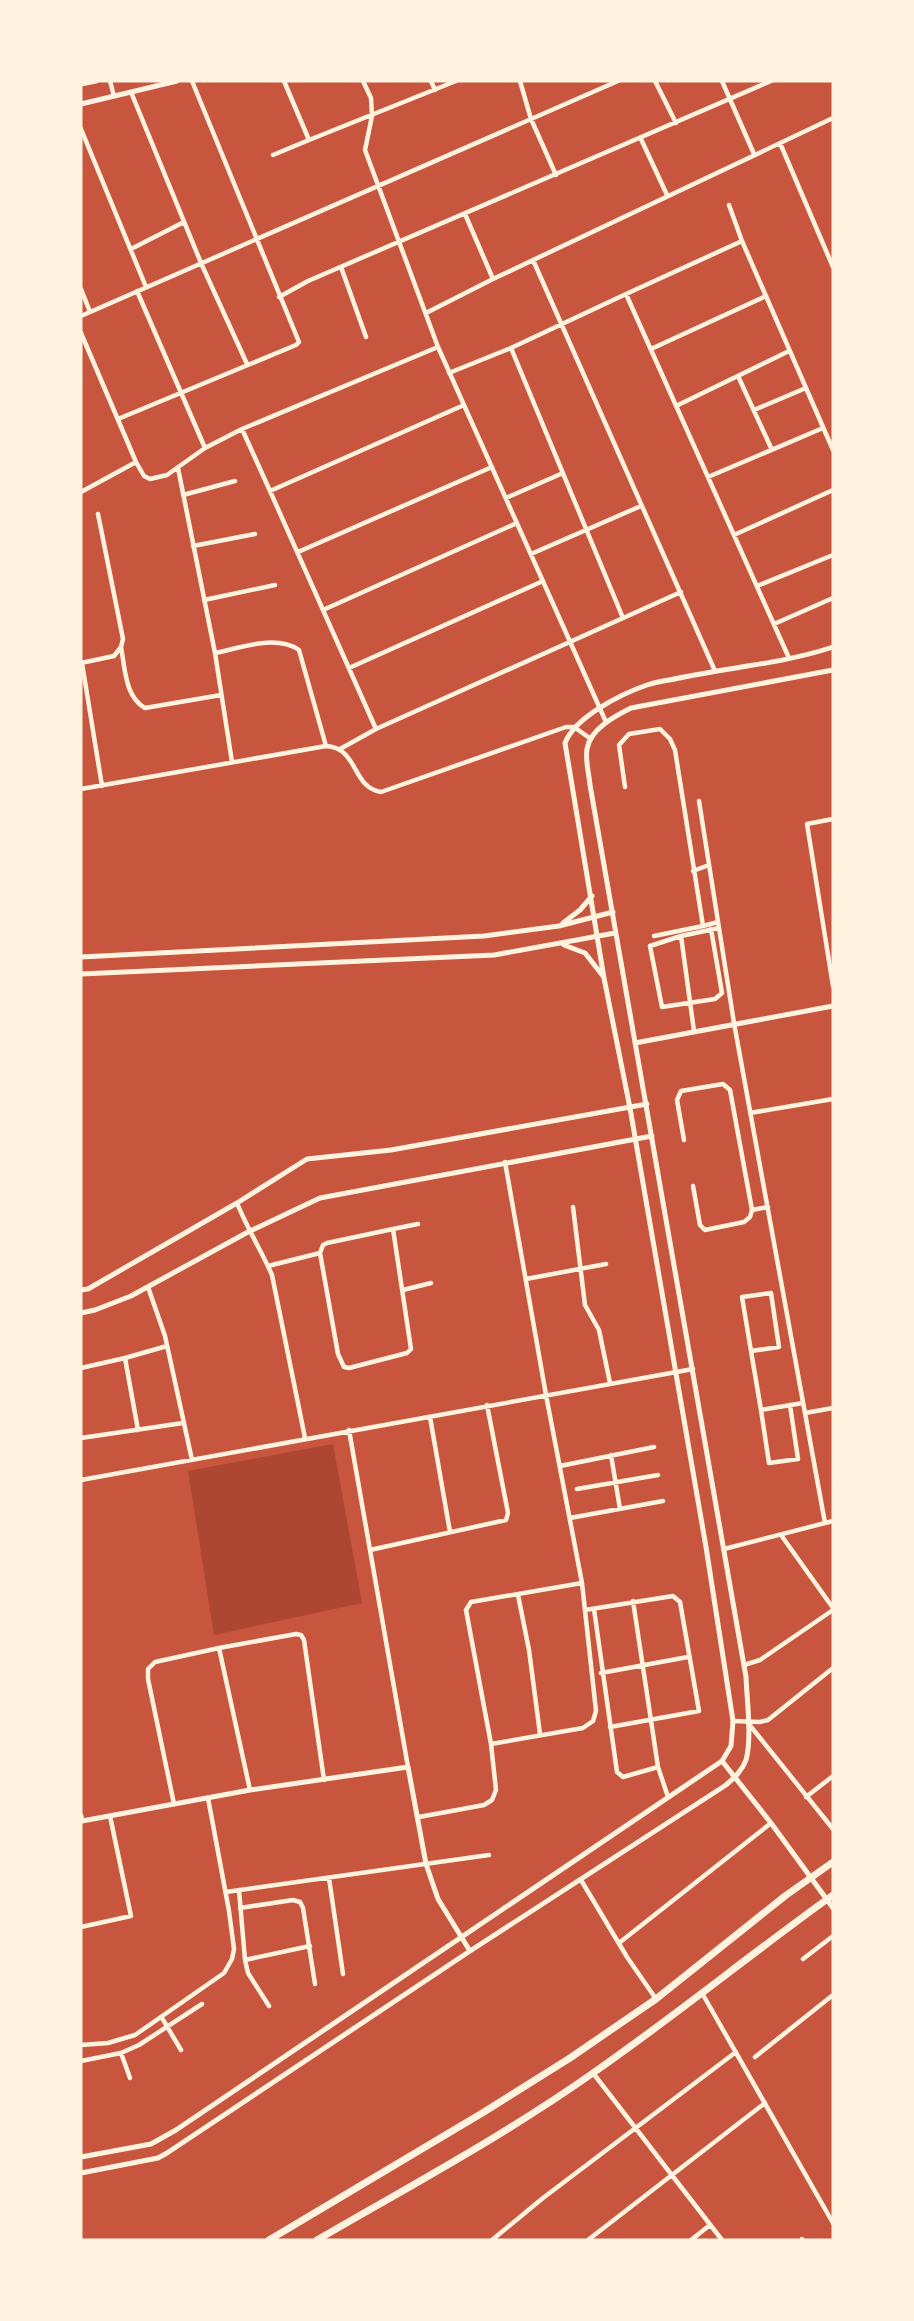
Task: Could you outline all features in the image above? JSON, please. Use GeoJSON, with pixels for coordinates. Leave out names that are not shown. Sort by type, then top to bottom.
{"type":"FeatureCollection","features":[{"type":"Feature","properties":{"kind":"main road"},"geometry":{"type":"LineString","coordinates":[[269,2240],[484,2112],[570,2058],[656,2000],[833,1862]]}},
{"type":"Feature","properties":{"kind":"main road"},"geometry":{"type":"LineString","coordinates":[[324,2239],[476,2147],[593,2073],[830,1897]]}},
{"type":"Feature","properties":{"kind":"street"},"geometry":{"type":"LineString","coordinates":[[81,84],[96,81]]}},
{"type":"Feature","properties":{"kind":"street"},"geometry":{"type":"LineString","coordinates":[[110,81],[114,96]]}},
{"type":"Feature","properties":{"kind":"street"},"geometry":{"type":"LineString","coordinates":[[81,104],[177,81]]}},
{"type":"Feature","properties":{"kind":"street"},"geometry":{"type":"LineString","coordinates":[[118,419],[296,345],[299,342],[192,81]]}},
{"type":"Feature","properties":{"kind":"street"},"geometry":{"type":"LineString","coordinates":[[284,81],[309,140]]}},
{"type":"Feature","properties":{"kind":"street"},"geometry":{"type":"LineString","coordinates":[[363,81],[371,98],[372,116],[365,150],[438,347],[606,722]]}},
{"type":"Feature","properties":{"kind":"street"},"geometry":{"type":"LineString","coordinates":[[431,81],[435,90]]}},
{"type":"Feature","properties":{"kind":"street"},"geometry":{"type":"LineString","coordinates":[[273,155],[456,81]]}},
{"type":"Feature","properties":{"kind":"street"},"geometry":{"type":"LineString","coordinates":[[520,81],[532,119],[556,175]]}},
{"type":"Feature","properties":{"kind":"street"},"geometry":{"type":"LineString","coordinates":[[81,316],[618,81]]}},
{"type":"Feature","properties":{"kind":"street"},"geometry":{"type":"LineString","coordinates":[[655,81],[676,123]]}},
{"type":"Feature","properties":{"kind":"street"},"geometry":{"type":"LineString","coordinates":[[722,81],[754,154]]}},
{"type":"Feature","properties":{"kind":"street"},"geometry":{"type":"LineString","coordinates":[[279,297],[308,281],[641,139],[771,81]]}},
{"type":"Feature","properties":{"kind":"street"},"geometry":{"type":"LineString","coordinates":[[130,92],[201,264],[247,364]]}},
{"type":"Feature","properties":{"kind":"street"},"geometry":{"type":"LineString","coordinates":[[426,313],[667,195],[833,118]]}},
{"type":"Feature","properties":{"kind":"street"},"geometry":{"type":"LineString","coordinates":[[81,129],[146,287]]}},
{"type":"Feature","properties":{"kind":"street"},"geometry":{"type":"LineString","coordinates":[[641,139],[667,195]]}},
{"type":"Feature","properties":{"kind":"street"},"geometry":{"type":"LineString","coordinates":[[780,143],[833,267]]}},
{"type":"Feature","properties":{"kind":"street"},"geometry":{"type":"LineString","coordinates":[[729,205],[742,241],[833,450]]}},
{"type":"Feature","properties":{"kind":"street"},"geometry":{"type":"LineString","coordinates":[[465,214],[493,279]]}},
{"type":"Feature","properties":{"kind":"street"},"geometry":{"type":"LineString","coordinates":[[130,249],[184,222]]}},
{"type":"Feature","properties":{"kind":"street"},"geometry":{"type":"LineString","coordinates":[[449,373],[563,325],[742,241]]}},
{"type":"Feature","properties":{"kind":"street"},"geometry":{"type":"LineString","coordinates":[[533,260],[715,671]]}},
{"type":"Feature","properties":{"kind":"street"},"geometry":{"type":"LineString","coordinates":[[341,267],[366,337]]}},
{"type":"Feature","properties":{"kind":"street"},"geometry":{"type":"LineString","coordinates":[[81,289],[90,312]]}},
{"type":"Feature","properties":{"kind":"street"},"geometry":{"type":"LineString","coordinates":[[137,291],[205,448]]}},
{"type":"Feature","properties":{"kind":"street"},"geometry":{"type":"LineString","coordinates":[[626,294],[789,658]]}},
{"type":"Feature","properties":{"kind":"street"},"geometry":{"type":"LineString","coordinates":[[651,349],[766,296]]}},
{"type":"Feature","properties":{"kind":"street"},"geometry":{"type":"LineString","coordinates":[[81,333],[136,462],[144,476],[150,479],[167,475],[205,448],[242,429],[438,347]]}},
{"type":"Feature","properties":{"kind":"street"},"geometry":{"type":"LineString","coordinates":[[511,348],[623,618]]}},
{"type":"Feature","properties":{"kind":"street"},"geometry":{"type":"LineString","coordinates":[[676,406],[789,351]]}},
{"type":"Feature","properties":{"kind":"street"},"geometry":{"type":"LineString","coordinates":[[738,376],[772,450]]}},
{"type":"Feature","properties":{"kind":"street"},"geometry":{"type":"LineString","coordinates":[[754,410],[806,388]]}},
{"type":"Feature","properties":{"kind":"street"},"geometry":{"type":"LineString","coordinates":[[270,491],[464,405]]}},
{"type":"Feature","properties":{"kind":"street"},"geometry":{"type":"LineString","coordinates":[[708,477],[823,428]]}},
{"type":"Feature","properties":{"kind":"street"},"geometry":{"type":"LineString","coordinates":[[242,429],[376,729]]}},
{"type":"Feature","properties":{"kind":"street"},"geometry":{"type":"LineString","coordinates":[[81,492],[136,462]]}},
{"type":"Feature","properties":{"kind":"street"},"geometry":{"type":"LineString","coordinates":[[298,552],[492,467]]}},
{"type":"Feature","properties":{"kind":"street"},"geometry":{"type":"LineString","coordinates":[[178,468],[215,653],[232,762]]}},
{"type":"Feature","properties":{"kind":"street"},"geometry":{"type":"LineString","coordinates":[[506,498],[563,472]]}},
{"type":"Feature","properties":{"kind":"street"},"geometry":{"type":"LineString","coordinates":[[183,495],[235,481]]}},
{"type":"Feature","properties":{"kind":"street"},"geometry":{"type":"LineString","coordinates":[[734,534],[833,490]]}},
{"type":"Feature","properties":{"kind":"street"},"geometry":{"type":"LineString","coordinates":[[531,554],[642,506]]}},
{"type":"Feature","properties":{"kind":"street"},"geometry":{"type":"LineString","coordinates":[[98,514],[122,631],[121,647],[135,703],[145,708],[222,695]]}},
{"type":"Feature","properties":{"kind":"street"},"geometry":{"type":"LineString","coordinates":[[323,610],[517,523]]}},
{"type":"Feature","properties":{"kind":"street"},"geometry":{"type":"LineString","coordinates":[[193,546],[255,534]]}},
{"type":"Feature","properties":{"kind":"street"},"geometry":{"type":"LineString","coordinates":[[757,586],[833,555]]}},
{"type":"Feature","properties":{"kind":"street"},"geometry":{"type":"LineString","coordinates":[[349,668],[543,581]]}},
{"type":"Feature","properties":{"kind":"street"},"geometry":{"type":"LineString","coordinates":[[204,600],[275,585]]}},
{"type":"Feature","properties":{"kind":"street"},"geometry":{"type":"LineString","coordinates":[[340,749],[376,729],[681,592]]}},
{"type":"Feature","properties":{"kind":"street"},"geometry":{"type":"LineString","coordinates":[[774,624],[833,598]]}},
{"type":"Feature","properties":{"kind":"street"},"geometry":{"type":"LineString","coordinates":[[215,653],[272,642],[285,642],[299,650],[326,746]]}},
{"type":"Feature","properties":{"kind":"street"},"geometry":{"type":"LineString","coordinates":[[102,786],[82,663],[114,656],[121,647]]}},
{"type":"Feature","properties":{"kind":"street"},"geometry":{"type":"LineString","coordinates":[[81,2156],[139,2147],[162,2139],[722,1761],[732,1746],[733,1721],[706,1547],[634,1140],[630,1108],[604,978],[592,896],[565,743],[574,727],[600,708],[647,685],[808,655],[833,647]]}},
{"type":"Feature","properties":{"kind":"street"},"geometry":{"type":"LineString","coordinates":[[81,2173],[158,2158],[167,2153],[736,1776],[746,1760],[748,1722],[744,1665],[647,1104],[615,934],[613,912],[590,785],[587,749],[591,739],[606,722],[632,708],[833,670]]}},
{"type":"Feature","properties":{"kind":"street"},"geometry":{"type":"LineString","coordinates":[[81,789],[326,746],[345,752],[363,782],[371,790],[381,792],[552,731],[574,727],[591,739]]}},
{"type":"Feature","properties":{"kind":"street"},"geometry":{"type":"LineString","coordinates":[[625,787],[619,745],[629,734],[660,729],[670,739],[675,750],[703,926]]}},
{"type":"Feature","properties":{"kind":"street"},"geometry":{"type":"LineString","coordinates":[[699,801],[734,1023],[825,1523]]}},
{"type":"Feature","properties":{"kind":"street"},"geometry":{"type":"LineString","coordinates":[[833,819],[807,824],[833,986]]}},
{"type":"Feature","properties":{"kind":"street"},"geometry":{"type":"LineString","coordinates":[[693,871],[709,865]]}},
{"type":"Feature","properties":{"kind":"street"},"geometry":{"type":"LineString","coordinates":[[559,926],[574,916],[592,896]]}},
{"type":"Feature","properties":{"kind":"street"},"geometry":{"type":"LineString","coordinates":[[81,957],[484,936],[559,926],[613,912]]}},
{"type":"Feature","properties":{"kind":"street"},"geometry":{"type":"LineString","coordinates":[[654,936],[703,926],[719,925]]}},
{"type":"Feature","properties":{"kind":"street"},"geometry":{"type":"LineString","coordinates":[[711,929],[722,993],[715,999],[662,1007],[650,949],[652,945],[711,929],[719,925]]}},
{"type":"Feature","properties":{"kind":"street"},"geometry":{"type":"LineString","coordinates":[[81,974],[494,955],[615,934]]}},
{"type":"Feature","properties":{"kind":"street"},"geometry":{"type":"LineString","coordinates":[[681,936],[694,1031]]}},
{"type":"Feature","properties":{"kind":"street"},"geometry":{"type":"LineString","coordinates":[[562,944],[585,952],[604,978]]}},
{"type":"Feature","properties":{"kind":"street"},"geometry":{"type":"LineString","coordinates":[[635,1043],[833,1006]]}},
{"type":"Feature","properties":{"kind":"street"},"geometry":{"type":"LineString","coordinates":[[684,1140],[677,1100],[680,1091],[723,1084],[727,1086],[730,1090],[752,1210],[748,1220],[705,1230],[700,1225],[693,1186]]}},
{"type":"Feature","properties":{"kind":"street"},"geometry":{"type":"LineString","coordinates":[[750,1113],[833,1099]]}},
{"type":"Feature","properties":{"kind":"street"},"geometry":{"type":"LineString","coordinates":[[81,1290],[88,1289],[237,1203],[307,1159],[391,1150],[647,1104]]}},
{"type":"Feature","properties":{"kind":"street"},"geometry":{"type":"LineString","coordinates":[[81,1313],[95,1310],[131,1296],[248,1232],[320,1198],[652,1136]]}},
{"type":"Feature","properties":{"kind":"street"},"geometry":{"type":"LineString","coordinates":[[491,1744],[583,1728],[593,1721],[596,1711],[582,1583],[546,1395],[505,1162]]}},
{"type":"Feature","properties":{"kind":"street"},"geometry":{"type":"LineString","coordinates":[[237,1203],[248,1232],[272,1275],[305,1438]]}},
{"type":"Feature","properties":{"kind":"street"},"geometry":{"type":"LineString","coordinates":[[573,1207],[585,1305],[599,1330],[610,1383]]}},
{"type":"Feature","properties":{"kind":"street"},"geometry":{"type":"LineString","coordinates":[[752,1210],[768,1207]]}},
{"type":"Feature","properties":{"kind":"street"},"geometry":{"type":"LineString","coordinates":[[394,1229],[411,1349],[407,1353],[378,1361],[349,1368],[344,1367],[338,1354],[320,1253],[323,1245],[327,1242],[418,1224]]}},
{"type":"Feature","properties":{"kind":"street"},"geometry":{"type":"LineString","coordinates":[[268,1266],[320,1253]]}},
{"type":"Feature","properties":{"kind":"street"},"geometry":{"type":"LineString","coordinates":[[526,1279],[606,1264]]}},
{"type":"Feature","properties":{"kind":"street"},"geometry":{"type":"LineString","coordinates":[[403,1290],[431,1283]]}},
{"type":"Feature","properties":{"kind":"street"},"geometry":{"type":"LineString","coordinates":[[148,1287],[167,1346],[192,1460]]}},
{"type":"Feature","properties":{"kind":"street"},"geometry":{"type":"LineString","coordinates":[[750,1352],[779,1347],[770,1293],[742,1297],[750,1352],[769,1463],[798,1459],[790,1405]]}},
{"type":"Feature","properties":{"kind":"street"},"geometry":{"type":"LineString","coordinates":[[81,1368],[167,1346]]}},
{"type":"Feature","properties":{"kind":"street"},"geometry":{"type":"LineString","coordinates":[[125,1358],[138,1430]]}},
{"type":"Feature","properties":{"kind":"street"},"geometry":{"type":"LineString","coordinates":[[81,1480],[693,1369]]}},
{"type":"Feature","properties":{"kind":"street"},"geometry":{"type":"LineString","coordinates":[[761,1410],[803,1403]]}},
{"type":"Feature","properties":{"kind":"street"},"geometry":{"type":"LineString","coordinates":[[370,1550],[506,1520],[508,1513],[487,1405]]}},
{"type":"Feature","properties":{"kind":"street"},"geometry":{"type":"LineString","coordinates":[[805,1414],[833,1408]]}},
{"type":"Feature","properties":{"kind":"street"},"geometry":{"type":"LineString","coordinates":[[430,1417],[450,1532]]}},
{"type":"Feature","properties":{"kind":"street"},"geometry":{"type":"LineString","coordinates":[[81,1438],[183,1423]]}},
{"type":"Feature","properties":{"kind":"street"},"geometry":{"type":"LineString","coordinates":[[349,1430],[426,1864],[438,1900],[470,1951]]}},
{"type":"Feature","properties":{"kind":"street"},"geometry":{"type":"LineString","coordinates":[[560,1466],[654,1447]]}},
{"type":"Feature","properties":{"kind":"street"},"geometry":{"type":"LineString","coordinates":[[611,1455],[620,1509]]}},
{"type":"Feature","properties":{"kind":"street"},"geometry":{"type":"LineString","coordinates":[[576,1489],[658,1475]]}},
{"type":"Feature","properties":{"kind":"street"},"geometry":{"type":"LineString","coordinates":[[570,1518],[662,1501]]}},
{"type":"Feature","properties":{"kind":"street"},"geometry":{"type":"LineString","coordinates":[[724,1549],[833,1521]]}},
{"type":"Feature","properties":{"kind":"street"},"geometry":{"type":"LineString","coordinates":[[744,1665],[760,1660],[833,1609],[781,1534]]}},
{"type":"Feature","properties":{"kind":"street"},"geometry":{"type":"LineString","coordinates":[[419,1817],[484,1805],[492,1800],[496,1790],[491,1744],[466,1610],[471,1602],[582,1583]]}},
{"type":"Feature","properties":{"kind":"street"},"geometry":{"type":"LineString","coordinates":[[518,1595],[529,1650],[540,1734]]}},
{"type":"Feature","properties":{"kind":"street"},"geometry":{"type":"LineString","coordinates":[[585,1610],[673,1596],[680,1602],[688,1657],[699,1711],[610,1727]]}},
{"type":"Feature","properties":{"kind":"street"},"geometry":{"type":"LineString","coordinates":[[633,1601],[658,1767],[668,1797]]}},
{"type":"Feature","properties":{"kind":"street"},"geometry":{"type":"LineString","coordinates":[[594,1609],[601,1673],[619,1776],[629,1776],[658,1767]]}},
{"type":"Feature","properties":{"kind":"street"},"geometry":{"type":"LineString","coordinates":[[174,1804],[148,1679],[148,1669],[154,1662],[296,1634],[301,1635],[304,1640],[324,1780]]}},
{"type":"Feature","properties":{"kind":"street"},"geometry":{"type":"LineString","coordinates":[[220,1648],[250,1790]]}},
{"type":"Feature","properties":{"kind":"street"},"geometry":{"type":"LineString","coordinates":[[601,1673],[641,1664],[688,1657]]}},
{"type":"Feature","properties":{"kind":"street"},"geometry":{"type":"LineString","coordinates":[[733,1721],[768,1720],[833,1668]]}},
{"type":"Feature","properties":{"kind":"street"},"geometry":{"type":"LineString","coordinates":[[748,1722],[833,1829]]}},
{"type":"Feature","properties":{"kind":"street"},"geometry":{"type":"LineString","coordinates":[[722,1761],[736,1776],[811,1878],[830,1897],[833,1908]]}},
{"type":"Feature","properties":{"kind":"street"},"geometry":{"type":"LineString","coordinates":[[82,1819],[110,1816],[250,1790],[408,1767]]}},
{"type":"Feature","properties":{"kind":"street"},"geometry":{"type":"LineString","coordinates":[[806,1797],[833,1776]]}},
{"type":"Feature","properties":{"kind":"street"},"geometry":{"type":"LineString","coordinates":[[81,2045],[108,2043],[135,2034],[162,2018],[224,1973],[232,1959],[234,1949],[226,1892],[208,1798]]}},
{"type":"Feature","properties":{"kind":"street"},"geometry":{"type":"LineString","coordinates":[[81,1927],[131,1916],[110,1816]]}},
{"type":"Feature","properties":{"kind":"street"},"geometry":{"type":"LineString","coordinates":[[619,1943],[771,1823]]}},
{"type":"Feature","properties":{"kind":"street"},"geometry":{"type":"LineString","coordinates":[[226,1892],[489,1855]]}},
{"type":"Feature","properties":{"kind":"street"},"geometry":{"type":"LineString","coordinates":[[330,1878],[343,1974]]}},
{"type":"Feature","properties":{"kind":"street"},"geometry":{"type":"LineString","coordinates":[[580,1880],[656,2000]]}},
{"type":"Feature","properties":{"kind":"street"},"geometry":{"type":"LineString","coordinates":[[239,1890],[245,1960],[248,1973],[268,2006]]}},
{"type":"Feature","properties":{"kind":"street"},"geometry":{"type":"LineString","coordinates":[[240,1908],[293,1900],[300,1902],[303,1908],[310,1946],[315,1984]]}},
{"type":"Feature","properties":{"kind":"street"},"geometry":{"type":"LineString","coordinates":[[803,1959],[833,1936]]}},
{"type":"Feature","properties":{"kind":"street"},"geometry":{"type":"LineString","coordinates":[[245,1960],[310,1946]]}},
{"type":"Feature","properties":{"kind":"street"},"geometry":{"type":"LineString","coordinates":[[702,1993],[831,2212],[833,2223]]}},
{"type":"Feature","properties":{"kind":"street"},"geometry":{"type":"LineString","coordinates":[[755,2057],[833,1995]]}},
{"type":"Feature","properties":{"kind":"street"},"geometry":{"type":"LineString","coordinates":[[81,2061],[121,2053],[168,2028],[202,2004]]}},
{"type":"Feature","properties":{"kind":"street"},"geometry":{"type":"LineString","coordinates":[[162,2018],[181,2050]]}},
{"type":"Feature","properties":{"kind":"street"},"geometry":{"type":"LineString","coordinates":[[492,2240],[543,2198],[736,2052]]}},
{"type":"Feature","properties":{"kind":"street"},"geometry":{"type":"LineString","coordinates":[[121,2053],[130,2078]]}},
{"type":"Feature","properties":{"kind":"street"},"geometry":{"type":"LineString","coordinates":[[593,2073],[673,2174],[722,2240]]}},
{"type":"Feature","properties":{"kind":"street"},"geometry":{"type":"LineString","coordinates":[[588,2240],[766,2103]]}},
{"type":"Feature","properties":{"kind":"street"},"geometry":{"type":"LineString","coordinates":[[691,2240],[710,2225]]}},
{"type":"Feature","properties":{"kind":"shaded area"},"geometry":{"type":"Polygon","coordinates":[[[333,1444],[362,1603],[214,1635],[188,1471],[333,1444]]]}}]}
